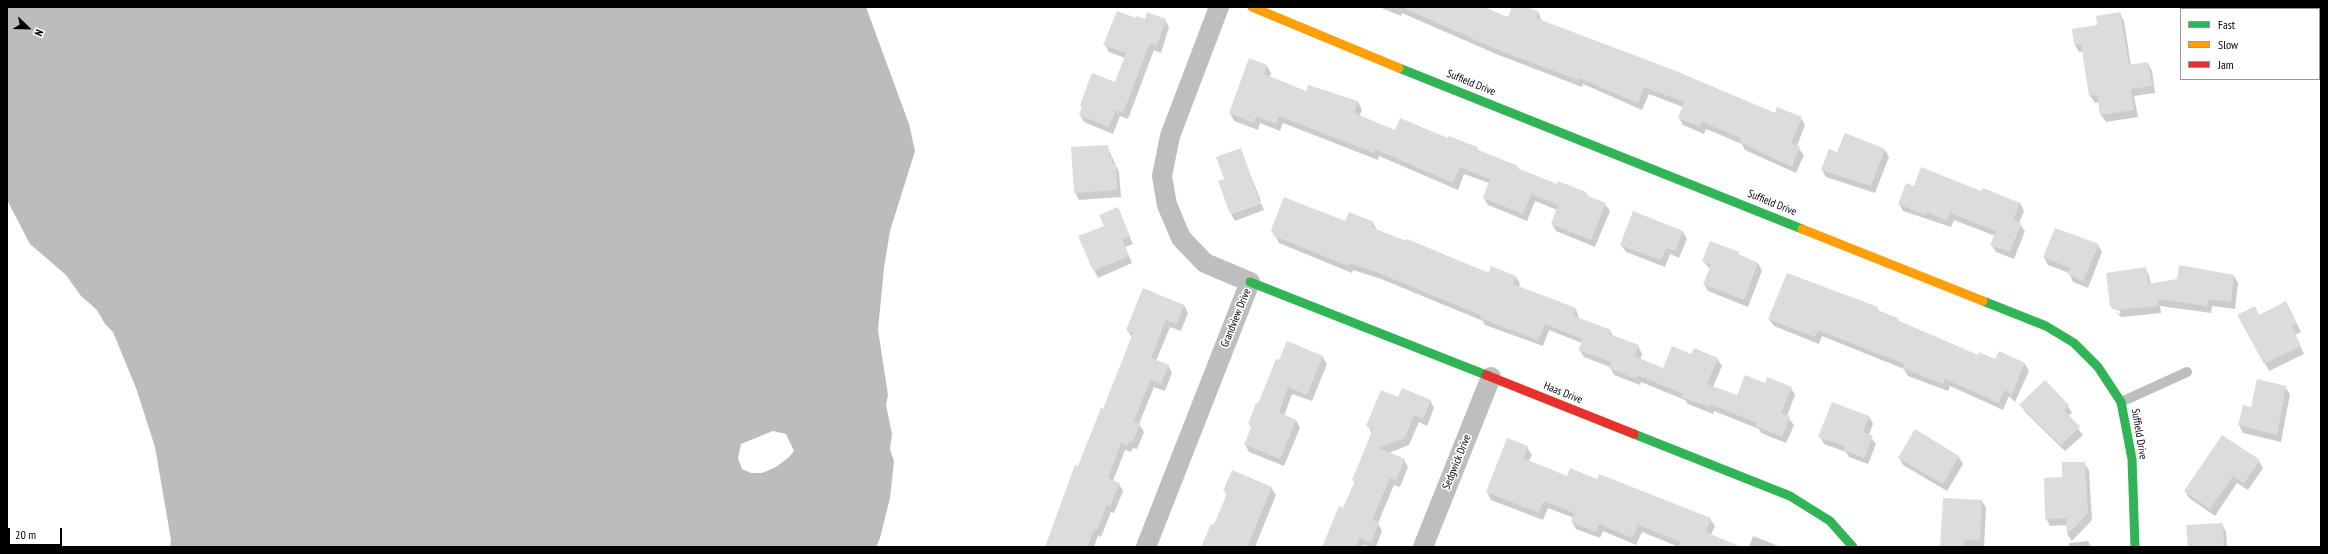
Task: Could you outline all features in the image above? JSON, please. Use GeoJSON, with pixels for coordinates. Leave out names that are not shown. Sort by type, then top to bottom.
{"type":"FeatureCollection","features":[{"type":"Feature","properties":{"kind":"street","name":"Grandview Drive"},"geometry":{"type":"LineString","coordinates":[[1146,547],[1250,282],[1204,263],[1181,238],[1167,205],[1162,176],[1170,136],[1219,7]]}},
{"type":"Feature","properties":{"kind":"street","name":"Suffield Drive"},"geometry":{"type":"LineString","coordinates":[[1252,7],[1284,22],[2046,326],[2074,343],[2098,367],[2122,402],[2132,459],[2135,547]]}},
{"type":"Feature","properties":{"kind":"street","name":"Haas Drive"},"geometry":{"type":"LineString","coordinates":[[1250,282],[1806,504],[1830,521],[1853,547]]}},
{"type":"Feature","properties":{"kind":"street","name":"Sedgwick Drive"},"geometry":{"type":"LineString","coordinates":[[1423,547],[1491,377]]}},
{"type":"Feature","properties":{"kind":"lane"},"geometry":{"type":"LineString","coordinates":[[2122,402],[2187,372]]}},
{"type":"Feature","properties":{"kind":"shaded area"},"geometry":{"type":"Polygon","coordinates":[[[7,7],[866,7],[909,124],[915,151],[890,231],[884,268],[878,330],[888,395],[886,405],[892,434],[890,449],[894,461],[890,498],[880,538],[876,547],[170,547],[171,540],[155,447],[136,388],[113,332],[105,324],[97,310],[81,296],[66,275],[30,244],[7,200],[7,7]],[[773,431],[741,444],[738,458],[742,469],[751,473],[762,473],[776,467],[789,457],[794,451],[786,434],[773,431]]]}},
{"type":"Feature","properties":{"kind":"building"},"geometry":{"type":"Polygon","coordinates":[[[1402,7],[1484,7],[1508,17],[1512,7],[1527,7],[1539,12],[1536,18],[1676,71],[1775,113],[1777,107],[1802,117],[1791,143],[1800,146],[1792,167],[1740,142],[1741,138],[1702,122],[1700,127],[1678,118],[1684,102],[1644,87],[1638,103],[1579,78],[1578,80],[1491,47],[1402,7]]]}},
{"type":"Feature","properties":{"kind":"building"},"geometry":{"type":"Polygon","coordinates":[[[1117,11],[1136,18],[1137,16],[1145,19],[1147,12],[1166,19],[1157,46],[1150,43],[1123,113],[1116,110],[1109,127],[1079,115],[1082,106],[1080,105],[1092,73],[1115,82],[1126,53],[1103,45],[1117,11]]]}},
{"type":"Feature","properties":{"kind":"building"},"geometry":{"type":"Polygon","coordinates":[[[2120,12],[2129,65],[2148,62],[2152,86],[2131,89],[2134,110],[2100,115],[2097,95],[2089,96],[2081,44],[2074,45],[2072,29],[2097,25],[2096,16],[2120,12]]]}},
{"type":"Feature","properties":{"kind":"building"},"geometry":{"type":"Polygon","coordinates":[[[1249,58],[1267,65],[1264,74],[1306,91],[1308,85],[1358,101],[1354,113],[1395,130],[1400,118],[1448,138],[1449,136],[1477,147],[1476,149],[1518,166],[1517,168],[1557,184],[1558,181],[1586,192],[1585,195],[1606,203],[1591,240],[1551,224],[1558,205],[1531,194],[1523,214],[1483,198],[1490,179],[1460,167],[1453,183],[1375,149],[1374,153],[1279,116],[1276,124],[1256,116],[1254,123],[1229,113],[1249,58]]]}},
{"type":"Feature","properties":{"kind":"building"},"geometry":{"type":"Polygon","coordinates":[[[1845,133],[1885,149],[1871,186],[1821,170],[1829,149],[1837,152],[1845,133]]]}},
{"type":"Feature","properties":{"kind":"building"},"geometry":{"type":"Polygon","coordinates":[[[1108,145],[1109,157],[1112,157],[1112,164],[1116,164],[1117,190],[1074,193],[1071,147],[1108,145]]]}},
{"type":"Feature","properties":{"kind":"building"},"geometry":{"type":"Polygon","coordinates":[[[1241,148],[1260,203],[1230,214],[1218,181],[1224,179],[1216,157],[1241,148]]]}},
{"type":"Feature","properties":{"kind":"building"},"geometry":{"type":"Polygon","coordinates":[[[1921,167],[1981,191],[1983,188],[2020,203],[2013,220],[2021,223],[2010,252],[1990,245],[1996,231],[1950,213],[1947,221],[1927,212],[1926,215],[1898,204],[1906,183],[1914,186],[1921,167]]]}},
{"type":"Feature","properties":{"kind":"building"},"geometry":{"type":"Polygon","coordinates":[[[1284,197],[1345,221],[1349,212],[1374,222],[1371,227],[1406,241],[1407,239],[1489,273],[1491,266],[1516,276],[1513,284],[1576,308],[1574,316],[1611,330],[1609,334],[1639,345],[1634,356],[1663,368],[1672,346],[1691,354],[1694,348],[1718,358],[1707,384],[1737,395],[1745,375],[1765,383],[1767,377],[1792,387],[1781,413],[1790,416],[1782,437],[1756,426],[1757,423],[1710,404],[1709,407],[1682,397],[1684,394],[1637,375],[1636,379],[1609,368],[1611,362],[1578,350],[1583,339],[1545,324],[1538,340],[1480,318],[1481,315],[1376,272],[1349,263],[1348,266],[1274,236],[1271,230],[1284,197]]]}},
{"type":"Feature","properties":{"kind":"building"},"geometry":{"type":"Polygon","coordinates":[[[1118,207],[1130,236],[1122,239],[1129,256],[1093,271],[1078,236],[1104,226],[1099,215],[1118,207]]]}},
{"type":"Feature","properties":{"kind":"building"},"geometry":{"type":"Polygon","coordinates":[[[1633,211],[1683,231],[1675,251],[1666,248],[1661,260],[1620,245],[1633,211]]]}},
{"type":"Feature","properties":{"kind":"building"},"geometry":{"type":"Polygon","coordinates":[[[2055,228],[2099,244],[2083,281],[2067,274],[2070,268],[2043,257],[2055,228]]]}},
{"type":"Feature","properties":{"kind":"building"},"geometry":{"type":"Polygon","coordinates":[[[1710,241],[1739,252],[1738,254],[1758,263],[1744,300],[1703,284],[1711,265],[1702,261],[1710,241]]]}},
{"type":"Feature","properties":{"kind":"building"},"geometry":{"type":"Polygon","coordinates":[[[2179,265],[2234,275],[2231,302],[2208,299],[2207,306],[2157,299],[2158,306],[2116,310],[2110,306],[2106,273],[2146,267],[2148,284],[2177,279],[2179,265]]]}},
{"type":"Feature","properties":{"kind":"building"},"geometry":{"type":"Polygon","coordinates":[[[1787,273],[1878,307],[1877,310],[1898,318],[1897,320],[1978,355],[1979,352],[1995,359],[1999,351],[2025,363],[2011,396],[2005,389],[1999,403],[1945,379],[1943,384],[1903,368],[1905,364],[1818,330],[1815,337],[1768,319],[1787,273]]]}},
{"type":"Feature","properties":{"kind":"building"},"geometry":{"type":"Polygon","coordinates":[[[1143,288],[1184,305],[1177,324],[1166,320],[1151,358],[1169,365],[1161,384],[1150,380],[1134,421],[1140,424],[1133,442],[1129,441],[1127,446],[1121,443],[1108,478],[1120,483],[1110,506],[1107,505],[1097,530],[1094,529],[1087,547],[1045,547],[1075,465],[1078,466],[1101,408],[1103,409],[1133,333],[1126,330],[1143,288]]]}},
{"type":"Feature","properties":{"kind":"building"},"geometry":{"type":"Polygon","coordinates":[[[2286,301],[2297,324],[2292,327],[2301,346],[2264,364],[2237,315],[2255,306],[2259,315],[2286,301]]]}},
{"type":"Feature","properties":{"kind":"building"},"geometry":{"type":"Polygon","coordinates":[[[1287,341],[1323,356],[1307,395],[1288,387],[1279,412],[1296,420],[1280,459],[1244,444],[1252,426],[1248,424],[1256,403],[1258,404],[1276,359],[1279,360],[1287,341]]]}},
{"type":"Feature","properties":{"kind":"building"},"geometry":{"type":"Polygon","coordinates":[[[2257,379],[2286,386],[2277,435],[2238,425],[2243,405],[2251,407],[2257,379]]]}},
{"type":"Feature","properties":{"kind":"building"},"geometry":{"type":"Polygon","coordinates":[[[2045,380],[2069,405],[2064,410],[2080,427],[2061,445],[2019,405],[2045,380]]]}},
{"type":"Feature","properties":{"kind":"building"},"geometry":{"type":"Polygon","coordinates":[[[1402,388],[1431,400],[1423,419],[1414,415],[1405,438],[1379,448],[1405,459],[1396,480],[1390,478],[1372,520],[1379,522],[1371,543],[1359,538],[1356,547],[1322,547],[1339,506],[1343,508],[1355,481],[1352,480],[1373,429],[1366,426],[1381,390],[1398,397],[1402,388]]]}},
{"type":"Feature","properties":{"kind":"building"},"geometry":{"type":"Polygon","coordinates":[[[1832,402],[1869,416],[1863,432],[1873,436],[1864,458],[1844,450],[1845,446],[1818,437],[1832,402]]]}},
{"type":"Feature","properties":{"kind":"building"},"geometry":{"type":"Polygon","coordinates":[[[1915,429],[1959,456],[1943,484],[1898,458],[1915,429]]]}},
{"type":"Feature","properties":{"kind":"building"},"geometry":{"type":"Polygon","coordinates":[[[2222,435],[2260,460],[2244,483],[2233,476],[2210,509],[2184,491],[2222,435]]]}},
{"type":"Feature","properties":{"kind":"building"},"geometry":{"type":"Polygon","coordinates":[[[1507,438],[1528,446],[1523,458],[1567,476],[1570,468],[1597,479],[1599,474],[1711,518],[1706,532],[1741,547],[1678,547],[1680,542],[1638,525],[1632,538],[1599,524],[1596,532],[1571,522],[1574,513],[1544,501],[1539,513],[1486,492],[1507,438]]]}},
{"type":"Feature","properties":{"kind":"building"},"geometry":{"type":"Polygon","coordinates":[[[2062,462],[2085,462],[2088,513],[2067,535],[2066,518],[2045,519],[2044,478],[2062,477],[2062,462]]]}},
{"type":"Feature","properties":{"kind":"building"},"geometry":{"type":"Polygon","coordinates":[[[1232,470],[1272,487],[1247,547],[1201,547],[1211,524],[1214,525],[1227,493],[1223,491],[1232,470]]]}},
{"type":"Feature","properties":{"kind":"building"},"geometry":{"type":"Polygon","coordinates":[[[1943,498],[1982,500],[1980,540],[1964,540],[1963,547],[1940,547],[1943,498]]]}},
{"type":"Feature","properties":{"kind":"building"},"geometry":{"type":"Polygon","coordinates":[[[2223,523],[2224,547],[2188,547],[2186,525],[2223,523]]]}},
{"type":"Feature","properties":{"kind":"traffic: fast"},"geometry":{"type":"LineString","coordinates":[[1399,68],[1802,229]]}},
{"type":"Feature","properties":{"kind":"traffic: fast"},"geometry":{"type":"LineString","coordinates":[[1250,282],[1486,375]]}},
{"type":"Feature","properties":{"kind":"traffic: fast"},"geometry":{"type":"LineString","coordinates":[[1983,301],[2046,326],[2074,343],[2098,367],[2121,402],[2132,459],[2135,547]]}},
{"type":"Feature","properties":{"kind":"traffic: fast"},"geometry":{"type":"LineString","coordinates":[[1634,434],[1790,496],[1830,521],[1853,547]]}},
{"type":"Feature","properties":{"kind":"traffic: slow"},"geometry":{"type":"LineString","coordinates":[[1252,7],[1399,68]]}},
{"type":"Feature","properties":{"kind":"traffic: slow"},"geometry":{"type":"LineString","coordinates":[[1802,229],[1983,301]]}},
{"type":"Feature","properties":{"kind":"traffic: jam"},"geometry":{"type":"LineString","coordinates":[[1486,375],[1634,434]]}}]}
